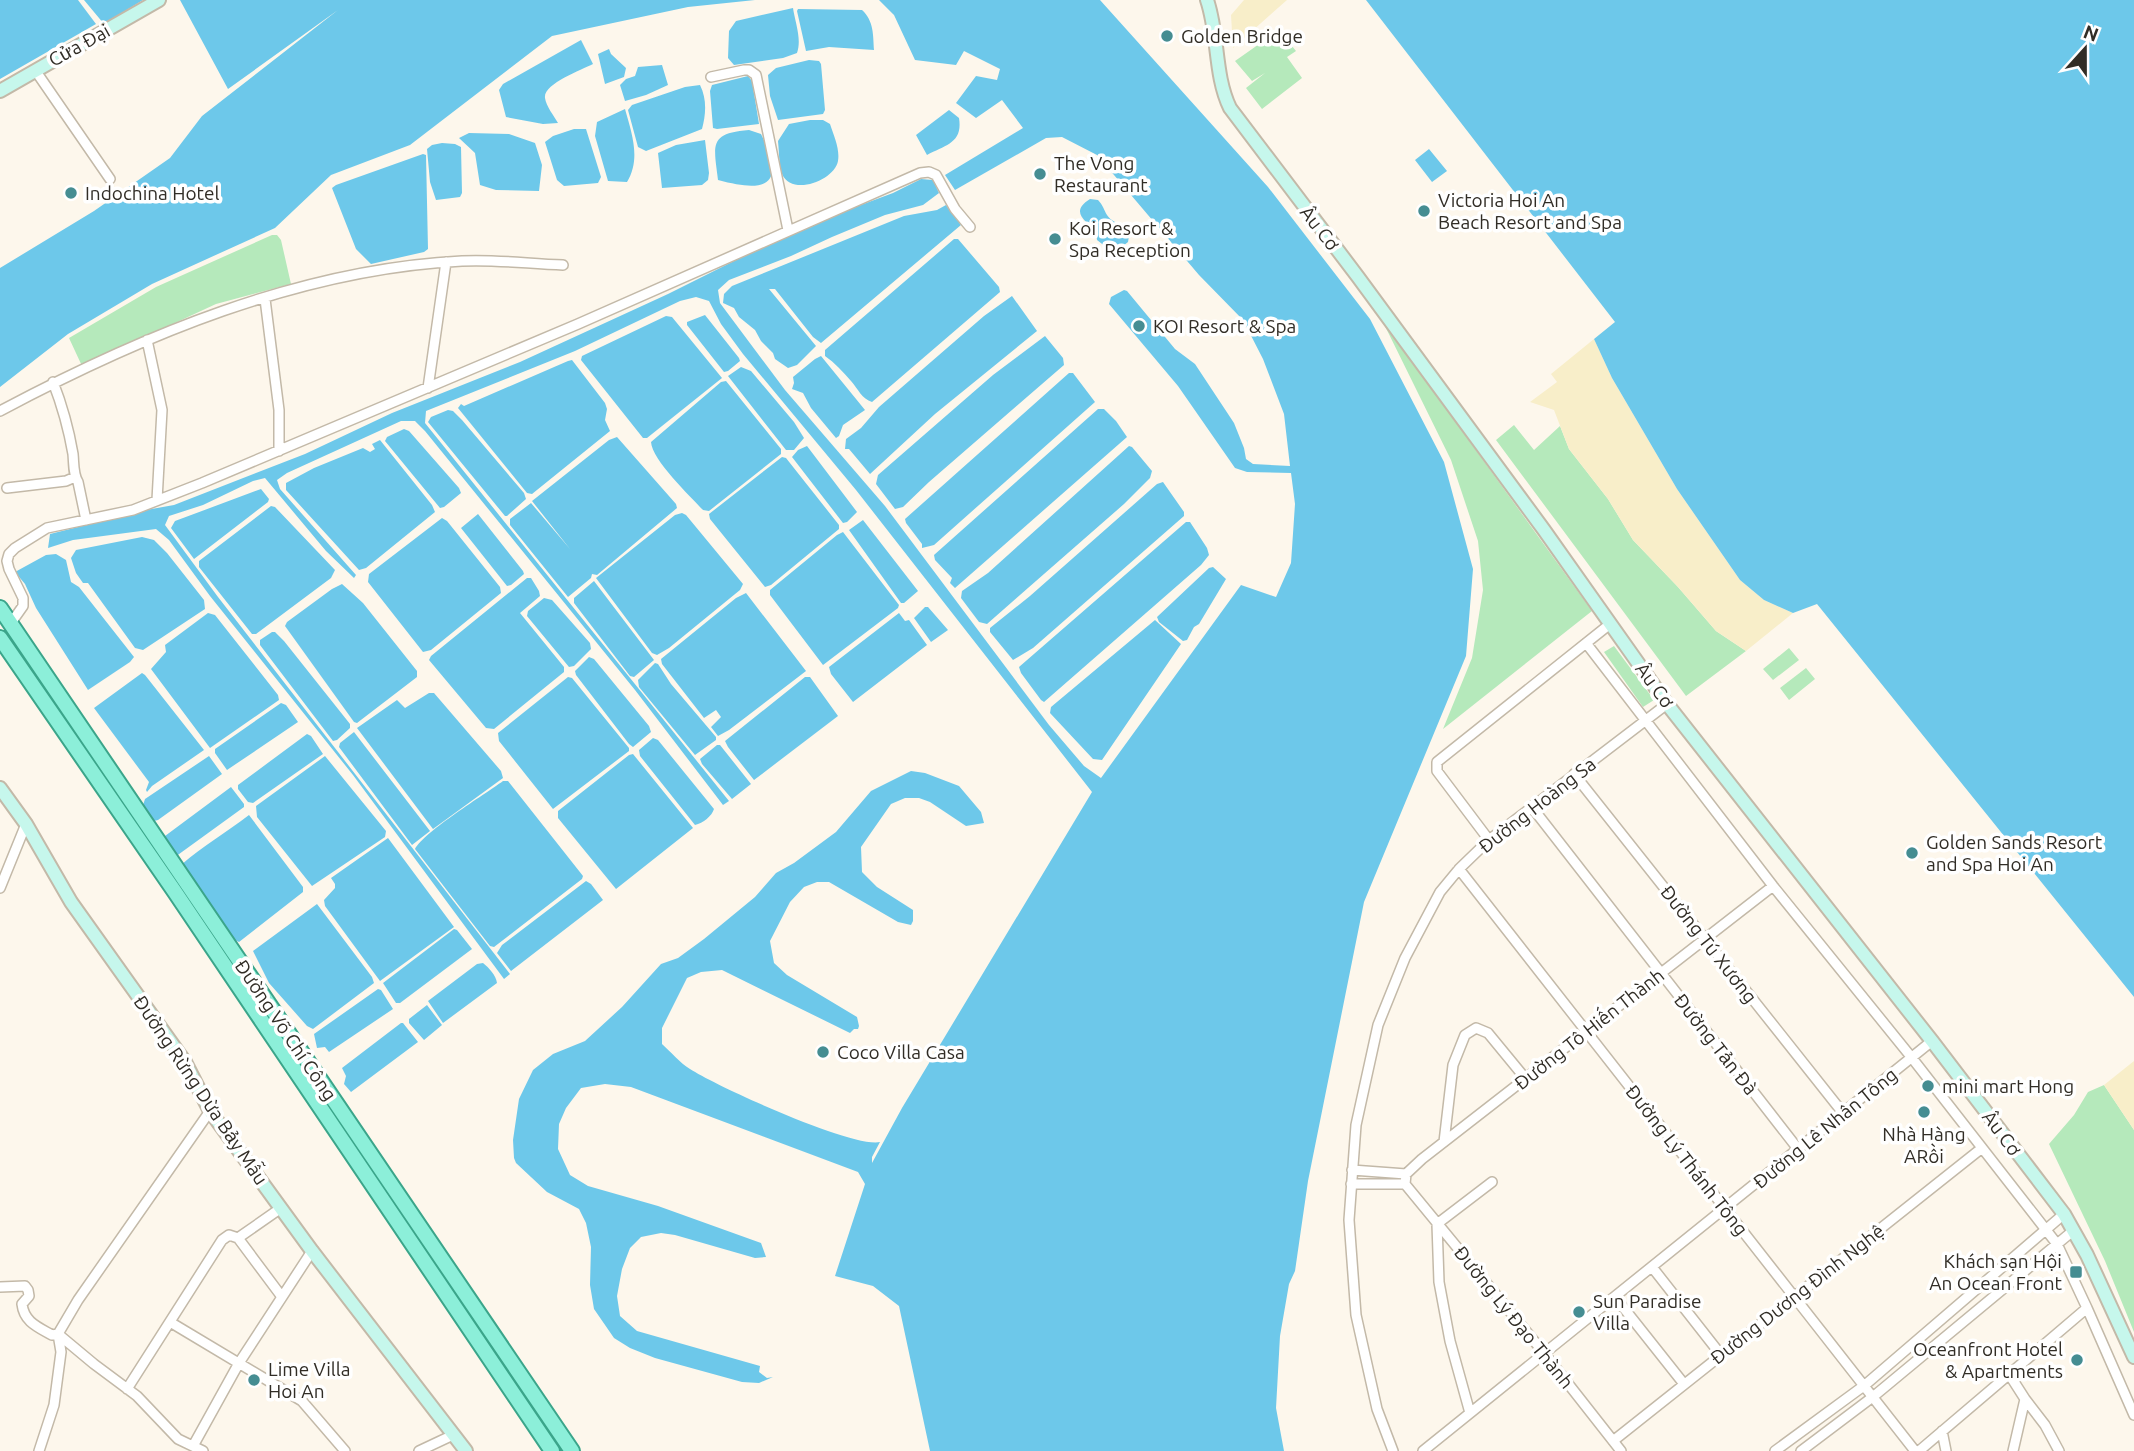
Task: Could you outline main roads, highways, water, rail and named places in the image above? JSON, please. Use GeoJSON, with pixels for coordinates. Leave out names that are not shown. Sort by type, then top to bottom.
{"type":"FeatureCollection","features":[{"type":"Feature","properties":{"kind":"main road","name":"Cửa Đại"},"geometry":{"type":"LineString","coordinates":[[0,91],[159,0]]}},
{"type":"Feature","properties":{"kind":"main road","name":"Âu Cơ"},"geometry":{"type":"LineString","coordinates":[[1207,0],[1214,18],[1223,94],[1230,108],[1544,530],[1667,704],[1932,1041],[2064,1214],[2134,1357]]}},
{"type":"Feature","properties":{"kind":"main road","name":"Đường Võ Chí Công"},"geometry":{"type":"LineString","coordinates":[[0,608],[5,626],[572,1451]]}},
{"type":"Feature","properties":{"kind":"main road","name":"Đường Võ Chí Công"},"geometry":{"type":"LineString","coordinates":[[0,638],[552,1451]]}},
{"type":"Feature","properties":{"kind":"main road","name":"Đường Rừng Dừa Bảy Mẫu"},"geometry":{"type":"LineString","coordinates":[[0,788],[26,824],[71,902],[185,1062],[210,1111],[312,1251],[466,1451]]}},
{"type":"Feature","properties":{"kind":"main road"},"geometry":{"type":"LineString","coordinates":[[351,1154],[364,1146]]}},
{"type":"Feature","properties":{"kind":"water"},"geometry":{"type":"Polygon","coordinates":[[[0,0],[78,0],[96,24],[0,79],[0,0]]]}},
{"type":"Feature","properties":{"kind":"water"},"geometry":{"type":"Polygon","coordinates":[[[84,0],[143,0],[104,24],[84,0]]]}},
{"type":"Feature","properties":{"kind":"water"},"geometry":{"type":"Polygon","coordinates":[[[180,0],[755,0],[688,7],[552,36],[410,145],[331,175],[275,228],[152,284],[68,334],[0,387],[0,268],[94,211],[170,158],[202,116],[338,10],[228,89],[180,0]]]}},
{"type":"Feature","properties":{"kind":"water"},"geometry":{"type":"Polygon","coordinates":[[[879,0],[1100,0],[1268,187],[1370,319],[1444,462],[1473,569],[1466,656],[1364,902],[1308,1181],[1295,1271],[1289,1284],[1280,1336],[1276,1408],[1284,1451],[930,1451],[899,1306],[873,1286],[835,1276],[865,1184],[858,1172],[631,1087],[605,1084],[581,1088],[566,1108],[559,1124],[558,1149],[570,1175],[588,1186],[658,1206],[761,1243],[766,1257],[755,1258],[675,1235],[661,1233],[641,1237],[630,1248],[622,1269],[617,1296],[620,1316],[637,1331],[760,1366],[759,1372],[767,1378],[773,1377],[759,1383],[742,1382],[655,1358],[614,1338],[594,1309],[590,1285],[591,1247],[586,1223],[579,1209],[547,1192],[516,1163],[513,1140],[519,1099],[533,1070],[553,1054],[585,1041],[622,1007],[661,964],[678,958],[704,939],[755,897],[776,873],[836,832],[871,791],[911,771],[925,773],[959,786],[981,812],[984,823],[966,826],[930,802],[919,798],[905,798],[891,804],[861,847],[862,872],[877,887],[913,910],[911,925],[898,922],[829,882],[817,882],[804,887],[790,902],[770,941],[774,963],[787,975],[857,1017],[858,1029],[850,1033],[722,970],[701,972],[687,978],[662,1028],[662,1044],[686,1067],[705,1078],[755,1102],[842,1136],[880,1142],[872,1157],[872,1163],[902,1108],[1092,792],[856,490],[743,354],[721,324],[709,301],[696,297],[680,301],[575,351],[426,411],[425,423],[729,801],[723,805],[635,690],[415,421],[401,421],[277,480],[280,489],[356,575],[354,578],[326,551],[265,478],[203,505],[169,516],[165,525],[510,974],[504,979],[353,775],[210,596],[169,540],[156,529],[73,540],[48,548],[50,534],[174,505],[305,454],[392,413],[520,362],[758,249],[921,179],[933,180],[939,193],[923,205],[885,215],[729,280],[718,290],[720,303],[785,390],[885,506],[1049,725],[1084,766],[1101,778],[1241,585],[1276,597],[1291,563],[1295,504],[1291,473],[1247,472],[1235,468],[1178,386],[1109,304],[1111,297],[1127,291],[1175,349],[1195,364],[1234,423],[1246,459],[1253,464],[1290,466],[1284,414],[1263,359],[1243,320],[1199,275],[1097,155],[1062,137],[1046,138],[955,190],[945,175],[1023,128],[1002,100],[976,118],[956,103],[976,76],[997,80],[1000,69],[964,51],[956,65],[915,60],[894,15],[879,0]]]}},
{"type":"Feature","properties":{"kind":"water"},"geometry":{"type":"Polygon","coordinates":[[[1366,0],[2134,0],[2134,997],[1817,604],[1793,613],[1764,600],[1740,580],[1677,489],[1612,378],[1594,339],[1615,322],[1366,0]]]}},
{"type":"Feature","properties":{"kind":"water"},"geometry":{"type":"Polygon","coordinates":[[[793,8],[798,36],[797,53],[783,58],[734,65],[728,58],[729,31],[736,21],[793,8]]]}},
{"type":"Feature","properties":{"kind":"water"},"geometry":{"type":"Polygon","coordinates":[[[798,9],[862,10],[871,24],[874,50],[829,47],[806,51],[798,9]]]}},
{"type":"Feature","properties":{"kind":"water"},"geometry":{"type":"Polygon","coordinates":[[[581,40],[593,64],[564,78],[546,93],[547,104],[558,123],[543,124],[506,117],[499,90],[503,84],[581,40]]]}},
{"type":"Feature","properties":{"kind":"water"},"geometry":{"type":"Polygon","coordinates":[[[609,49],[626,68],[624,77],[605,84],[598,54],[609,49]]]}},
{"type":"Feature","properties":{"kind":"water"},"geometry":{"type":"Polygon","coordinates":[[[809,60],[819,61],[821,64],[825,110],[823,114],[778,120],[770,96],[768,75],[776,68],[809,60]]]}},
{"type":"Feature","properties":{"kind":"water"},"geometry":{"type":"Polygon","coordinates":[[[662,65],[668,85],[625,101],[620,85],[635,76],[638,67],[662,65]]]}},
{"type":"Feature","properties":{"kind":"water"},"geometry":{"type":"Polygon","coordinates":[[[748,76],[752,81],[759,124],[713,128],[710,91],[712,85],[748,76]]]}},
{"type":"Feature","properties":{"kind":"water"},"geometry":{"type":"Polygon","coordinates":[[[700,85],[705,107],[702,129],[646,151],[638,147],[628,110],[632,105],[685,87],[700,85]]]}},
{"type":"Feature","properties":{"kind":"water"},"geometry":{"type":"Polygon","coordinates":[[[625,109],[634,146],[634,164],[627,182],[608,181],[595,136],[597,122],[625,109]]]}},
{"type":"Feature","properties":{"kind":"water"},"geometry":{"type":"Polygon","coordinates":[[[949,110],[959,118],[960,126],[956,138],[927,155],[916,135],[949,110]]]}},
{"type":"Feature","properties":{"kind":"water"},"geometry":{"type":"Polygon","coordinates":[[[823,120],[830,124],[838,161],[835,168],[822,180],[803,185],[795,184],[787,181],[782,174],[778,141],[789,124],[823,120]]]}},
{"type":"Feature","properties":{"kind":"water"},"geometry":{"type":"Polygon","coordinates":[[[574,129],[586,129],[601,177],[598,183],[564,186],[557,180],[545,142],[553,136],[574,129]]]}},
{"type":"Feature","properties":{"kind":"water"},"geometry":{"type":"Polygon","coordinates":[[[749,130],[761,134],[769,151],[771,175],[760,185],[749,186],[718,180],[715,150],[720,138],[726,134],[749,130]]]}},
{"type":"Feature","properties":{"kind":"water"},"geometry":{"type":"Polygon","coordinates":[[[469,133],[509,134],[535,143],[542,165],[539,191],[496,190],[480,185],[475,153],[459,138],[469,133]]]}},
{"type":"Feature","properties":{"kind":"water"},"geometry":{"type":"Polygon","coordinates":[[[705,140],[708,180],[702,185],[662,188],[658,153],[676,145],[705,140]]]}},
{"type":"Feature","properties":{"kind":"water"},"geometry":{"type":"Polygon","coordinates":[[[442,143],[461,147],[462,193],[460,197],[436,200],[430,182],[427,149],[442,143]]]}},
{"type":"Feature","properties":{"kind":"water"},"geometry":{"type":"Polygon","coordinates":[[[1429,149],[1447,171],[1432,182],[1415,160],[1429,149]]]}},
{"type":"Feature","properties":{"kind":"water"},"geometry":{"type":"Polygon","coordinates":[[[426,155],[428,249],[371,264],[356,249],[332,188],[426,155]]]}},
{"type":"Feature","properties":{"kind":"water"},"geometry":{"type":"Polygon","coordinates":[[[1090,199],[1098,200],[1109,218],[1119,226],[1122,233],[1129,236],[1128,242],[1113,254],[1107,252],[1106,247],[1097,240],[1096,232],[1081,216],[1081,208],[1090,199]]]}},
{"type":"Feature","properties":{"kind":"water"},"geometry":{"type":"Polygon","coordinates":[[[946,205],[961,225],[821,343],[813,337],[775,289],[769,289],[816,346],[797,365],[788,368],[775,359],[755,330],[739,317],[734,308],[723,303],[724,294],[732,286],[904,216],[937,210],[946,205]]]}},
{"type":"Feature","properties":{"kind":"water"},"geometry":{"type":"Polygon","coordinates":[[[954,239],[958,239],[999,287],[1000,292],[872,402],[869,401],[825,356],[825,350],[954,239]]]}},
{"type":"Feature","properties":{"kind":"water"},"geometry":{"type":"Polygon","coordinates":[[[1012,296],[1037,331],[935,414],[870,474],[849,449],[845,449],[846,439],[984,316],[1012,296]]]}},
{"type":"Feature","properties":{"kind":"water"},"geometry":{"type":"Polygon","coordinates":[[[705,315],[739,358],[740,361],[728,371],[724,372],[687,325],[687,322],[705,315]]]}},
{"type":"Feature","properties":{"kind":"water"},"geometry":{"type":"Polygon","coordinates":[[[666,316],[672,317],[722,378],[647,438],[643,438],[581,360],[582,356],[666,316]]]}},
{"type":"Feature","properties":{"kind":"water"},"geometry":{"type":"Polygon","coordinates":[[[1045,336],[1063,358],[1064,365],[903,507],[895,509],[876,484],[878,475],[993,375],[1045,336]]]}},
{"type":"Feature","properties":{"kind":"water"},"geometry":{"type":"Polygon","coordinates":[[[821,356],[865,410],[843,425],[836,438],[811,408],[803,393],[792,389],[793,377],[821,356]]]}},
{"type":"Feature","properties":{"kind":"water"},"geometry":{"type":"Polygon","coordinates":[[[572,360],[605,403],[605,420],[610,431],[532,494],[527,493],[458,408],[461,404],[464,406],[572,360]]]}},
{"type":"Feature","properties":{"kind":"water"},"geometry":{"type":"Polygon","coordinates":[[[741,367],[751,371],[794,422],[804,438],[794,450],[786,450],[728,376],[741,367]]]}},
{"type":"Feature","properties":{"kind":"water"},"geometry":{"type":"Polygon","coordinates":[[[1069,373],[1073,373],[1095,402],[934,545],[922,548],[905,519],[1069,373]]]}},
{"type":"Feature","properties":{"kind":"water"},"geometry":{"type":"Polygon","coordinates":[[[726,381],[781,449],[781,454],[709,511],[703,510],[673,477],[658,458],[651,442],[721,382],[726,381]]]}},
{"type":"Feature","properties":{"kind":"water"},"geometry":{"type":"Polygon","coordinates":[[[1098,409],[1104,409],[1127,437],[955,588],[950,583],[952,578],[935,560],[934,555],[1098,409]]]}},
{"type":"Feature","properties":{"kind":"water"},"geometry":{"type":"Polygon","coordinates":[[[448,410],[462,420],[524,493],[526,499],[507,516],[428,422],[431,417],[448,410]]]}},
{"type":"Feature","properties":{"kind":"water"},"geometry":{"type":"Polygon","coordinates":[[[404,429],[409,431],[459,488],[461,493],[444,507],[440,508],[385,441],[387,437],[404,429]]]}},
{"type":"Feature","properties":{"kind":"water"},"geometry":{"type":"Polygon","coordinates":[[[617,437],[677,508],[597,575],[592,574],[591,578],[568,597],[510,525],[510,519],[531,503],[570,549],[532,501],[609,440],[617,437]]]}},
{"type":"Feature","properties":{"kind":"water"},"geometry":{"type":"Polygon","coordinates":[[[380,440],[435,512],[366,568],[359,570],[286,490],[286,483],[363,448],[370,452],[375,449],[372,444],[380,440]]]}},
{"type":"Feature","properties":{"kind":"water"},"geometry":{"type":"Polygon","coordinates":[[[807,446],[857,512],[847,522],[843,523],[792,457],[807,446]]]}},
{"type":"Feature","properties":{"kind":"water"},"geometry":{"type":"Polygon","coordinates":[[[1129,446],[1152,471],[1150,478],[987,624],[979,622],[961,598],[962,591],[988,573],[1129,446]]]}},
{"type":"Feature","properties":{"kind":"water"},"geometry":{"type":"Polygon","coordinates":[[[782,457],[786,458],[839,525],[839,529],[771,585],[765,587],[710,519],[709,514],[782,457]]]}},
{"type":"Feature","properties":{"kind":"water"},"geometry":{"type":"Polygon","coordinates":[[[1163,482],[1184,512],[1184,516],[1033,648],[1013,660],[990,632],[990,628],[1157,484],[1163,482]]]}},
{"type":"Feature","properties":{"kind":"water"},"geometry":{"type":"Polygon","coordinates":[[[261,489],[269,499],[268,502],[194,559],[171,528],[175,521],[261,489]]]}},
{"type":"Feature","properties":{"kind":"water"},"geometry":{"type":"Polygon","coordinates":[[[271,506],[275,507],[335,570],[331,578],[256,634],[252,634],[199,567],[199,561],[271,506]]]}},
{"type":"Feature","properties":{"kind":"water"},"geometry":{"type":"Polygon","coordinates":[[[682,513],[743,584],[740,590],[657,655],[652,653],[596,578],[675,515],[682,513]]]}},
{"type":"Feature","properties":{"kind":"water"},"geometry":{"type":"Polygon","coordinates":[[[478,514],[523,571],[524,574],[511,585],[507,586],[461,528],[478,514]]]}},
{"type":"Feature","properties":{"kind":"water"},"geometry":{"type":"Polygon","coordinates":[[[442,518],[500,587],[501,593],[431,650],[423,652],[368,582],[369,574],[442,518]]]}},
{"type":"Feature","properties":{"kind":"water"},"geometry":{"type":"Polygon","coordinates":[[[863,520],[918,591],[904,603],[901,603],[849,530],[863,520]]]}},
{"type":"Feature","properties":{"kind":"water"},"geometry":{"type":"Polygon","coordinates":[[[1186,522],[1190,522],[1207,548],[1209,555],[1201,565],[1044,702],[1041,700],[1019,667],[1186,522]]]}},
{"type":"Feature","properties":{"kind":"water"},"geometry":{"type":"Polygon","coordinates":[[[843,532],[899,605],[823,665],[770,595],[770,590],[843,532]]]}},
{"type":"Feature","properties":{"kind":"water"},"geometry":{"type":"Polygon","coordinates":[[[142,537],[154,540],[167,553],[204,600],[205,609],[143,650],[135,648],[88,583],[83,583],[71,558],[76,550],[142,537]]]}},
{"type":"Feature","properties":{"kind":"water"},"geometry":{"type":"Polygon","coordinates":[[[56,554],[66,560],[71,582],[79,587],[134,657],[88,690],[36,608],[25,584],[15,572],[46,555],[56,554]]]}},
{"type":"Feature","properties":{"kind":"water"},"geometry":{"type":"Polygon","coordinates":[[[1213,567],[1226,579],[1199,624],[1194,627],[1187,640],[1183,641],[1159,622],[1157,617],[1213,567]]]}},
{"type":"Feature","properties":{"kind":"water"},"geometry":{"type":"Polygon","coordinates":[[[527,578],[531,578],[540,596],[520,613],[564,667],[564,672],[494,729],[486,728],[429,660],[527,578]]]}},
{"type":"Feature","properties":{"kind":"water"},"geometry":{"type":"Polygon","coordinates":[[[594,581],[654,660],[634,677],[630,676],[574,603],[574,598],[594,581]]]}},
{"type":"Feature","properties":{"kind":"water"},"geometry":{"type":"Polygon","coordinates":[[[342,584],[363,603],[417,671],[417,677],[357,723],[285,626],[342,584]]]}},
{"type":"Feature","properties":{"kind":"water"},"geometry":{"type":"Polygon","coordinates":[[[746,593],[806,671],[718,736],[711,727],[721,717],[716,710],[704,718],[662,664],[661,659],[736,598],[746,593]]]}},
{"type":"Feature","properties":{"kind":"water"},"geometry":{"type":"Polygon","coordinates":[[[544,598],[552,600],[590,643],[591,649],[574,666],[569,667],[527,616],[528,611],[544,598]]]}},
{"type":"Feature","properties":{"kind":"water"},"geometry":{"type":"Polygon","coordinates":[[[928,607],[948,630],[931,642],[914,618],[928,607]]]}},
{"type":"Feature","properties":{"kind":"water"},"geometry":{"type":"Polygon","coordinates":[[[208,613],[215,615],[278,695],[279,700],[210,748],[151,669],[166,652],[165,645],[208,613]]]}},
{"type":"Feature","properties":{"kind":"water"},"geometry":{"type":"Polygon","coordinates":[[[899,613],[905,621],[909,620],[927,645],[853,702],[831,674],[829,667],[899,613]]]}},
{"type":"Feature","properties":{"kind":"water"},"geometry":{"type":"Polygon","coordinates":[[[1155,620],[1181,644],[1102,760],[1093,759],[1050,713],[1051,707],[1155,620]]]}},
{"type":"Feature","properties":{"kind":"water"},"geometry":{"type":"Polygon","coordinates":[[[272,632],[284,641],[350,724],[350,728],[337,740],[333,741],[260,645],[260,640],[272,632]]]}},
{"type":"Feature","properties":{"kind":"water"},"geometry":{"type":"Polygon","coordinates":[[[589,657],[594,659],[649,726],[651,732],[633,747],[576,675],[575,671],[589,657]]]}},
{"type":"Feature","properties":{"kind":"water"},"geometry":{"type":"Polygon","coordinates":[[[655,663],[716,737],[716,740],[695,755],[639,687],[638,680],[655,663]]]}},
{"type":"Feature","properties":{"kind":"water"},"geometry":{"type":"Polygon","coordinates":[[[142,673],[204,750],[147,792],[149,782],[94,708],[142,673]]]}},
{"type":"Feature","properties":{"kind":"water"},"geometry":{"type":"Polygon","coordinates":[[[568,677],[572,678],[629,751],[553,809],[499,741],[498,733],[568,677]]]}},
{"type":"Feature","properties":{"kind":"water"},"geometry":{"type":"Polygon","coordinates":[[[805,677],[810,677],[838,716],[754,780],[725,741],[805,677]]]}},
{"type":"Feature","properties":{"kind":"water"},"geometry":{"type":"Polygon","coordinates":[[[429,693],[434,693],[501,771],[503,778],[433,829],[357,728],[397,700],[405,708],[429,693]]]}},
{"type":"Feature","properties":{"kind":"water"},"geometry":{"type":"Polygon","coordinates":[[[281,703],[286,705],[298,722],[227,770],[215,749],[281,703]]]}},
{"type":"Feature","properties":{"kind":"water"},"geometry":{"type":"Polygon","coordinates":[[[354,732],[430,831],[412,845],[339,747],[340,743],[354,732]]]}},
{"type":"Feature","properties":{"kind":"water"},"geometry":{"type":"Polygon","coordinates":[[[307,734],[323,754],[253,803],[248,802],[238,785],[307,734]]]}},
{"type":"Feature","properties":{"kind":"water"},"geometry":{"type":"Polygon","coordinates":[[[653,738],[658,740],[714,809],[704,821],[695,825],[640,756],[639,750],[653,738]]]}},
{"type":"Feature","properties":{"kind":"water"},"geometry":{"type":"Polygon","coordinates":[[[720,745],[751,784],[732,799],[700,759],[720,745]]]}},
{"type":"Feature","properties":{"kind":"water"},"geometry":{"type":"Polygon","coordinates":[[[633,754],[693,828],[616,889],[558,818],[558,811],[633,754]]]}},
{"type":"Feature","properties":{"kind":"water"},"geometry":{"type":"Polygon","coordinates":[[[209,756],[222,774],[154,821],[142,808],[145,799],[209,756]]]}},
{"type":"Feature","properties":{"kind":"water"},"geometry":{"type":"Polygon","coordinates":[[[325,756],[386,831],[385,837],[312,886],[257,817],[256,806],[325,756]]]}},
{"type":"Feature","properties":{"kind":"water"},"geometry":{"type":"Polygon","coordinates":[[[503,781],[508,781],[583,876],[494,947],[490,946],[415,849],[442,823],[503,781]]]}},
{"type":"Feature","properties":{"kind":"water"},"geometry":{"type":"Polygon","coordinates":[[[231,787],[244,807],[175,857],[163,843],[165,836],[231,787]]]}},
{"type":"Feature","properties":{"kind":"water"},"geometry":{"type":"Polygon","coordinates":[[[249,815],[303,887],[303,892],[239,942],[233,939],[181,865],[249,815]]]}},
{"type":"Feature","properties":{"kind":"water"},"geometry":{"type":"Polygon","coordinates":[[[388,838],[454,927],[380,981],[325,906],[324,900],[335,888],[331,878],[388,838]]]}},
{"type":"Feature","properties":{"kind":"water"},"geometry":{"type":"Polygon","coordinates":[[[586,881],[603,900],[511,971],[497,953],[502,945],[586,881]]]}},
{"type":"Feature","properties":{"kind":"water"},"geometry":{"type":"Polygon","coordinates":[[[317,904],[374,983],[313,1029],[307,1026],[269,983],[253,951],[317,904]]]}},
{"type":"Feature","properties":{"kind":"water"},"geometry":{"type":"Polygon","coordinates":[[[454,929],[472,949],[400,1003],[396,1003],[383,983],[454,929]]]}},
{"type":"Feature","properties":{"kind":"water"},"geometry":{"type":"Polygon","coordinates":[[[483,963],[494,974],[497,983],[443,1023],[428,1001],[477,964],[483,963]]]}},
{"type":"Feature","properties":{"kind":"water"},"geometry":{"type":"Polygon","coordinates":[[[378,989],[393,1009],[329,1052],[325,1047],[317,1048],[314,1034],[378,989]]]}},
{"type":"Feature","properties":{"kind":"water"},"geometry":{"type":"Polygon","coordinates":[[[427,1005],[442,1025],[424,1040],[409,1023],[409,1019],[427,1005]]]}},
{"type":"Feature","properties":{"kind":"water"},"geometry":{"type":"Polygon","coordinates":[[[401,1023],[418,1042],[351,1092],[344,1084],[346,1076],[342,1068],[401,1023]]]}},
{"type":"Feature","properties":{"kind":"place","name":"Golden Bridge"},"geometry":{"type":"Point","coordinates":[1167,36]}},
{"type":"Feature","properties":{"kind":"place","name":"The Vong Restaurant"},"geometry":{"type":"Point","coordinates":[1040,174]}},
{"type":"Feature","properties":{"kind":"place","name":"Indochina Hotel"},"geometry":{"type":"Point","coordinates":[71,193]}},
{"type":"Feature","properties":{"kind":"place","name":"Victoria Hoi An Beach Resort and Spa"},"geometry":{"type":"Point","coordinates":[1424,211]}},
{"type":"Feature","properties":{"kind":"place","name":"Koi Resort & Spa Reception"},"geometry":{"type":"Point","coordinates":[1055,239]}},
{"type":"Feature","properties":{"kind":"place","name":"KOI Resort & Spa"},"geometry":{"type":"Point","coordinates":[1139,326]}},
{"type":"Feature","properties":{"kind":"place","name":"Golden Sands Resort and Spa Hoi An"},"geometry":{"type":"Point","coordinates":[1912,853]}},
{"type":"Feature","properties":{"kind":"place","name":"Coco Villa Casa"},"geometry":{"type":"Point","coordinates":[823,1052]}},
{"type":"Feature","properties":{"kind":"place","name":"mini mart Hong"},"geometry":{"type":"Point","coordinates":[1928,1086]}},
{"type":"Feature","properties":{"kind":"place","name":"Nhà Hàng ARồi"},"geometry":{"type":"Point","coordinates":[1924,1112]}},
{"type":"Feature","properties":{"kind":"place","name":"Khách sạn Hội An Ocean Front"},"geometry":{"type":"Point","coordinates":[2076,1272]}},
{"type":"Feature","properties":{"kind":"place","name":"Sun Paradise Villa"},"geometry":{"type":"Point","coordinates":[1579,1312]}},
{"type":"Feature","properties":{"kind":"place","name":"Oceanfront Hotel & Apartments"},"geometry":{"type":"Point","coordinates":[2077,1360]}},
{"type":"Feature","properties":{"kind":"place","name":"Lime Villa Hoi An"},"geometry":{"type":"Point","coordinates":[254,1380]}}]}
